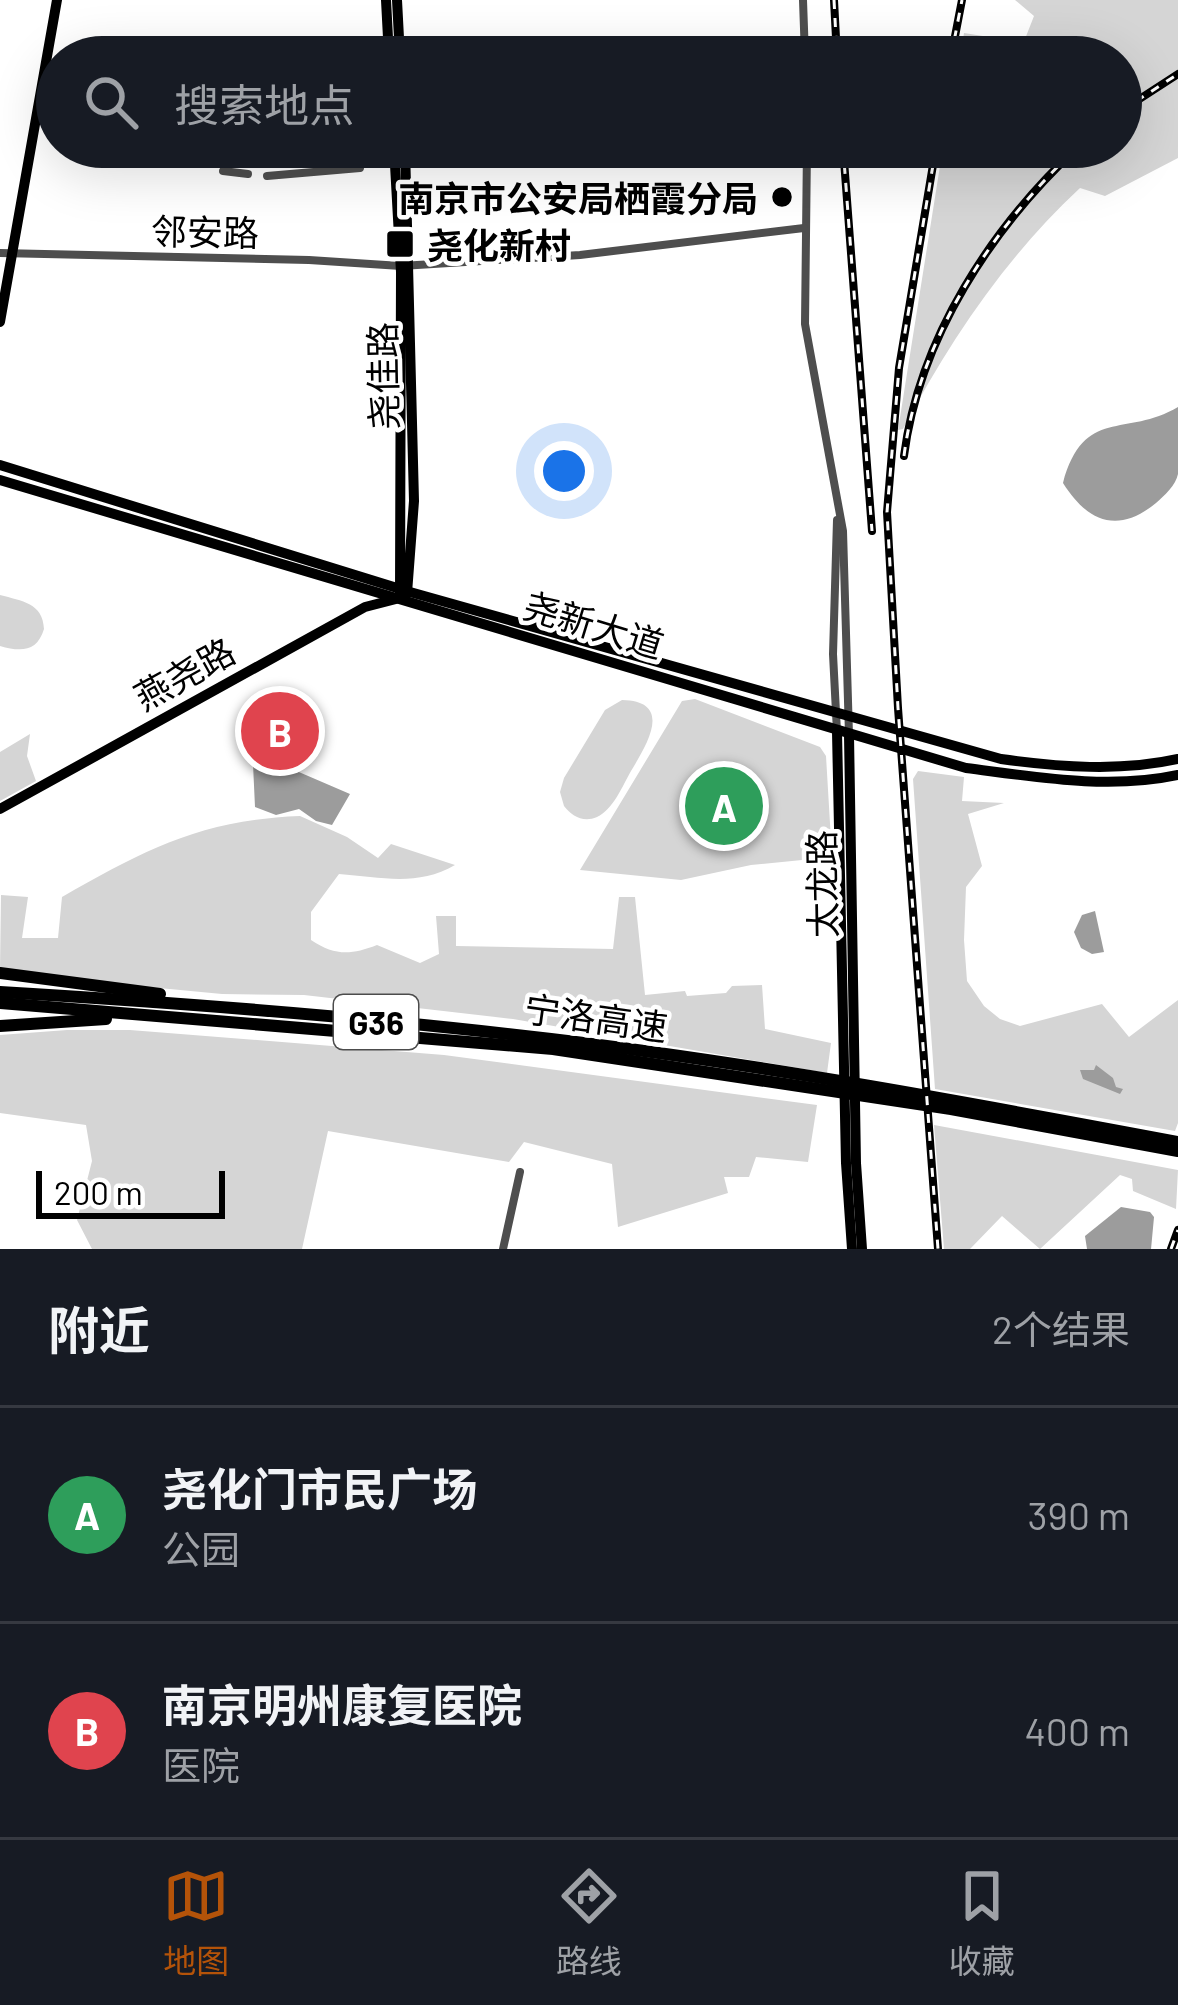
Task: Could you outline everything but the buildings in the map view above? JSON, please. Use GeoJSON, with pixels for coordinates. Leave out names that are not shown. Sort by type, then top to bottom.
{"type":"FeatureCollection","features":[{"type":"Feature","properties":{"kind":"highway"},"geometry":{"type":"LineString","coordinates":[[0,973],[250,1010]]}},
{"type":"Feature","properties":{"kind":"highway","name":"宁洛高速"},"geometry":{"type":"LineString","coordinates":[[0,992],[553,1039],[749,1074]]}},
{"type":"Feature","properties":{"kind":"highway","name":"宁洛高速"},"geometry":{"type":"LineString","coordinates":[[0,1003],[553,1049],[749,1074],[1178,1142]]}},
{"type":"Feature","properties":{"kind":"highway"},"geometry":{"type":"LineString","coordinates":[[0,1026],[100,1018],[315,1030]]}},
{"type":"Feature","properties":{"kind":"highway","name":"宁洛高速"},"geometry":{"type":"LineString","coordinates":[[960,1106],[1178,1151]]}},
{"type":"Feature","properties":{"kind":"main road"},"geometry":{"type":"LineString","coordinates":[[50,36],[57,0]]}},
{"type":"Feature","properties":{"kind":"main road"},"geometry":{"type":"LineString","coordinates":[[386,0],[388,36]]}},
{"type":"Feature","properties":{"kind":"main road"},"geometry":{"type":"LineString","coordinates":[[397,0],[399,36]]}},
{"type":"Feature","properties":{"kind":"main road"},"geometry":{"type":"LineString","coordinates":[[0,322],[6,254],[36,105]]}},
{"type":"Feature","properties":{"kind":"main road","name":"尧佳路"},"geometry":{"type":"LineString","coordinates":[[396,168],[405,266]]}},
{"type":"Feature","properties":{"kind":"main road","name":"尧佳路"},"geometry":{"type":"LineString","coordinates":[[402,594],[414,501],[405,168]]}},
{"type":"Feature","properties":{"kind":"main road","name":"尧新大道"},"geometry":{"type":"LineString","coordinates":[[0,465],[966,768],[1038,778],[1140,783],[1178,775]]}},
{"type":"Feature","properties":{"kind":"main road","name":"尧新大道"},"geometry":{"type":"LineString","coordinates":[[0,480],[1001,759],[1054,766],[1142,767],[1178,759]]}},
{"type":"Feature","properties":{"kind":"main road","name":"燕尧路"},"geometry":{"type":"LineString","coordinates":[[0,809],[365,607],[402,594]]}},
{"type":"Feature","properties":{"kind":"main road","name":"太龙路"},"geometry":{"type":"LineString","coordinates":[[843,733],[845,1163],[852,1249]]}},
{"type":"Feature","properties":{"kind":"main road","name":"太龙路"},"geometry":{"type":"LineString","coordinates":[[843,733],[862,1249]]}},
{"type":"Feature","properties":{"kind":"street"},"geometry":{"type":"LineString","coordinates":[[803,0],[804,36]]}},
{"type":"Feature","properties":{"kind":"street"},"geometry":{"type":"LineString","coordinates":[[267,176],[360,168]]}},
{"type":"Feature","properties":{"kind":"street","name":"太龙路"},"geometry":{"type":"LineString","coordinates":[[806,168],[805,324],[843,531],[843,733]]}},
{"type":"Feature","properties":{"kind":"street"},"geometry":{"type":"LineString","coordinates":[[223,171],[248,174]]}},
{"type":"Feature","properties":{"kind":"street","name":"邻安路"},"geometry":{"type":"LineString","coordinates":[[6,254],[405,266],[580,255],[805,228]]}},
{"type":"Feature","properties":{"kind":"street"},"geometry":{"type":"LineString","coordinates":[[503,1249],[520,1172]]}},
{"type":"Feature","properties":{"kind":"shaded area"},"geometry":{"type":"Polygon","coordinates":[[[1015,0],[1178,0],[1178,158],[1105,196],[1080,188],[981,301],[903,429],[898,430],[940,168],[1142,168],[1142,36],[1026,36],[1034,16],[1015,0]]]}},
{"type":"Feature","properties":{"kind":"shaded area"},"geometry":{"type":"Polygon","coordinates":[[[1178,407],[1178,474],[1166,494],[1142,513],[1116,521],[1082,507],[1063,483],[1083,443],[1095,433],[1178,407]]]}},
{"type":"Feature","properties":{"kind":"shaded area"},"geometry":{"type":"Polygon","coordinates":[[[0,595],[30,605],[40,614],[44,629],[33,646],[0,646],[0,595]]]}},
{"type":"Feature","properties":{"kind":"shaded area"},"geometry":{"type":"Polygon","coordinates":[[[695,699],[820,747],[826,756],[832,857],[751,865],[681,880],[580,870],[682,701],[695,699]]]}},
{"type":"Feature","properties":{"kind":"shaded area"},"geometry":{"type":"Polygon","coordinates":[[[622,700],[648,708],[652,716],[649,738],[608,809],[592,819],[578,818],[564,806],[560,792],[564,778],[605,710],[622,700]]]}},
{"type":"Feature","properties":{"kind":"shaded area"},"geometry":{"type":"Polygon","coordinates":[[[30,734],[27,756],[36,781],[0,801],[0,752],[30,734]]]}},
{"type":"Feature","properties":{"kind":"shaded area"},"geometry":{"type":"Polygon","coordinates":[[[264,757],[350,794],[332,825],[299,809],[276,815],[255,807],[253,764],[264,757]]]}},
{"type":"Feature","properties":{"kind":"shaded area"},"geometry":{"type":"Polygon","coordinates":[[[918,771],[964,777],[962,801],[1004,803],[968,814],[982,866],[966,887],[967,981],[984,1006],[1020,1026],[1102,1004],[1129,1037],[1178,1000],[1175,1131],[935,1089],[913,779],[918,771]]]}},
{"type":"Feature","properties":{"kind":"shaded area"},"geometry":{"type":"Polygon","coordinates":[[[300,816],[347,837],[378,858],[391,844],[455,865],[413,878],[339,874],[311,912],[311,940],[328,949],[359,951],[377,945],[420,963],[439,954],[436,916],[456,916],[456,946],[613,949],[619,897],[635,897],[645,995],[726,993],[732,986],[762,985],[765,1029],[831,1043],[827,1073],[513,1019],[304,995],[222,994],[75,980],[0,969],[1,895],[28,897],[22,938],[58,938],[62,897],[121,865],[203,831],[300,816]]]}},
{"type":"Feature","properties":{"kind":"shaded area"},"geometry":{"type":"Polygon","coordinates":[[[1095,911],[1104,952],[1092,954],[1081,948],[1074,932],[1082,915],[1095,911]]]}},
{"type":"Feature","properties":{"kind":"shaded area"},"geometry":{"type":"Polygon","coordinates":[[[130,1030],[444,1055],[817,1105],[808,1162],[756,1157],[749,1177],[724,1177],[728,1193],[618,1227],[612,1164],[524,1142],[509,1162],[328,1131],[302,1249],[92,1249],[77,1220],[92,1161],[86,1125],[0,1113],[0,1035],[130,1030]]]}},
{"type":"Feature","properties":{"kind":"shaded area"},"geometry":{"type":"Polygon","coordinates":[[[1096,1065],[1123,1089],[1120,1094],[1083,1079],[1080,1070],[1094,1070],[1096,1065]]]}},
{"type":"Feature","properties":{"kind":"shaded area"},"geometry":{"type":"Polygon","coordinates":[[[934,1125],[1178,1170],[1176,1209],[1133,1191],[1132,1179],[1120,1175],[1040,1249],[1002,1216],[970,1249],[944,1249],[934,1125]]]}},
{"type":"Feature","properties":{"kind":"shaded area"},"geometry":{"type":"Polygon","coordinates":[[[1121,1207],[1150,1212],[1154,1217],[1151,1249],[1087,1249],[1085,1236],[1121,1207]]]}},
{"type":"Feature","properties":{"kind":"railway"},"geometry":{"type":"LineString","coordinates":[[834,0],[836,36]]}},
{"type":"Feature","properties":{"kind":"railway"},"geometry":{"type":"LineString","coordinates":[[955,36],[962,0]]}},
{"type":"Feature","properties":{"kind":"railway"},"geometry":{"type":"LineString","coordinates":[[1142,97],[1178,74]]}},
{"type":"Feature","properties":{"kind":"railway"},"geometry":{"type":"LineString","coordinates":[[845,168],[872,531]]}},
{"type":"Feature","properties":{"kind":"railway"},"geometry":{"type":"LineString","coordinates":[[932,168],[899,368],[887,512],[938,1249]]}},
{"type":"Feature","properties":{"kind":"railway"},"geometry":{"type":"LineString","coordinates":[[904,456],[925,369],[964,287],[1017,212],[1056,168]]}},
{"type":"Feature","properties":{"kind":"railway"},"geometry":{"type":"LineString","coordinates":[[1171,1249],[1178,1230]]}},
{"type":"Feature","properties":{"kind":"place","name":"南京市公安局栖霞分局"},"geometry":{"type":"Point","coordinates":[782,197]}},
{"type":"Feature","properties":{"kind":"place","name":"尧化新村"},"geometry":{"type":"Point","coordinates":[400,244]}},
{"type":"Feature","properties":{"kind":"place","name":"南京明州康复医院"},"geometry":{"type":"Point","coordinates":[280,731]}},
{"type":"Feature","properties":{"kind":"place","name":"尧化门市民广场"},"geometry":{"type":"Point","coordinates":[724,806]}}]}
